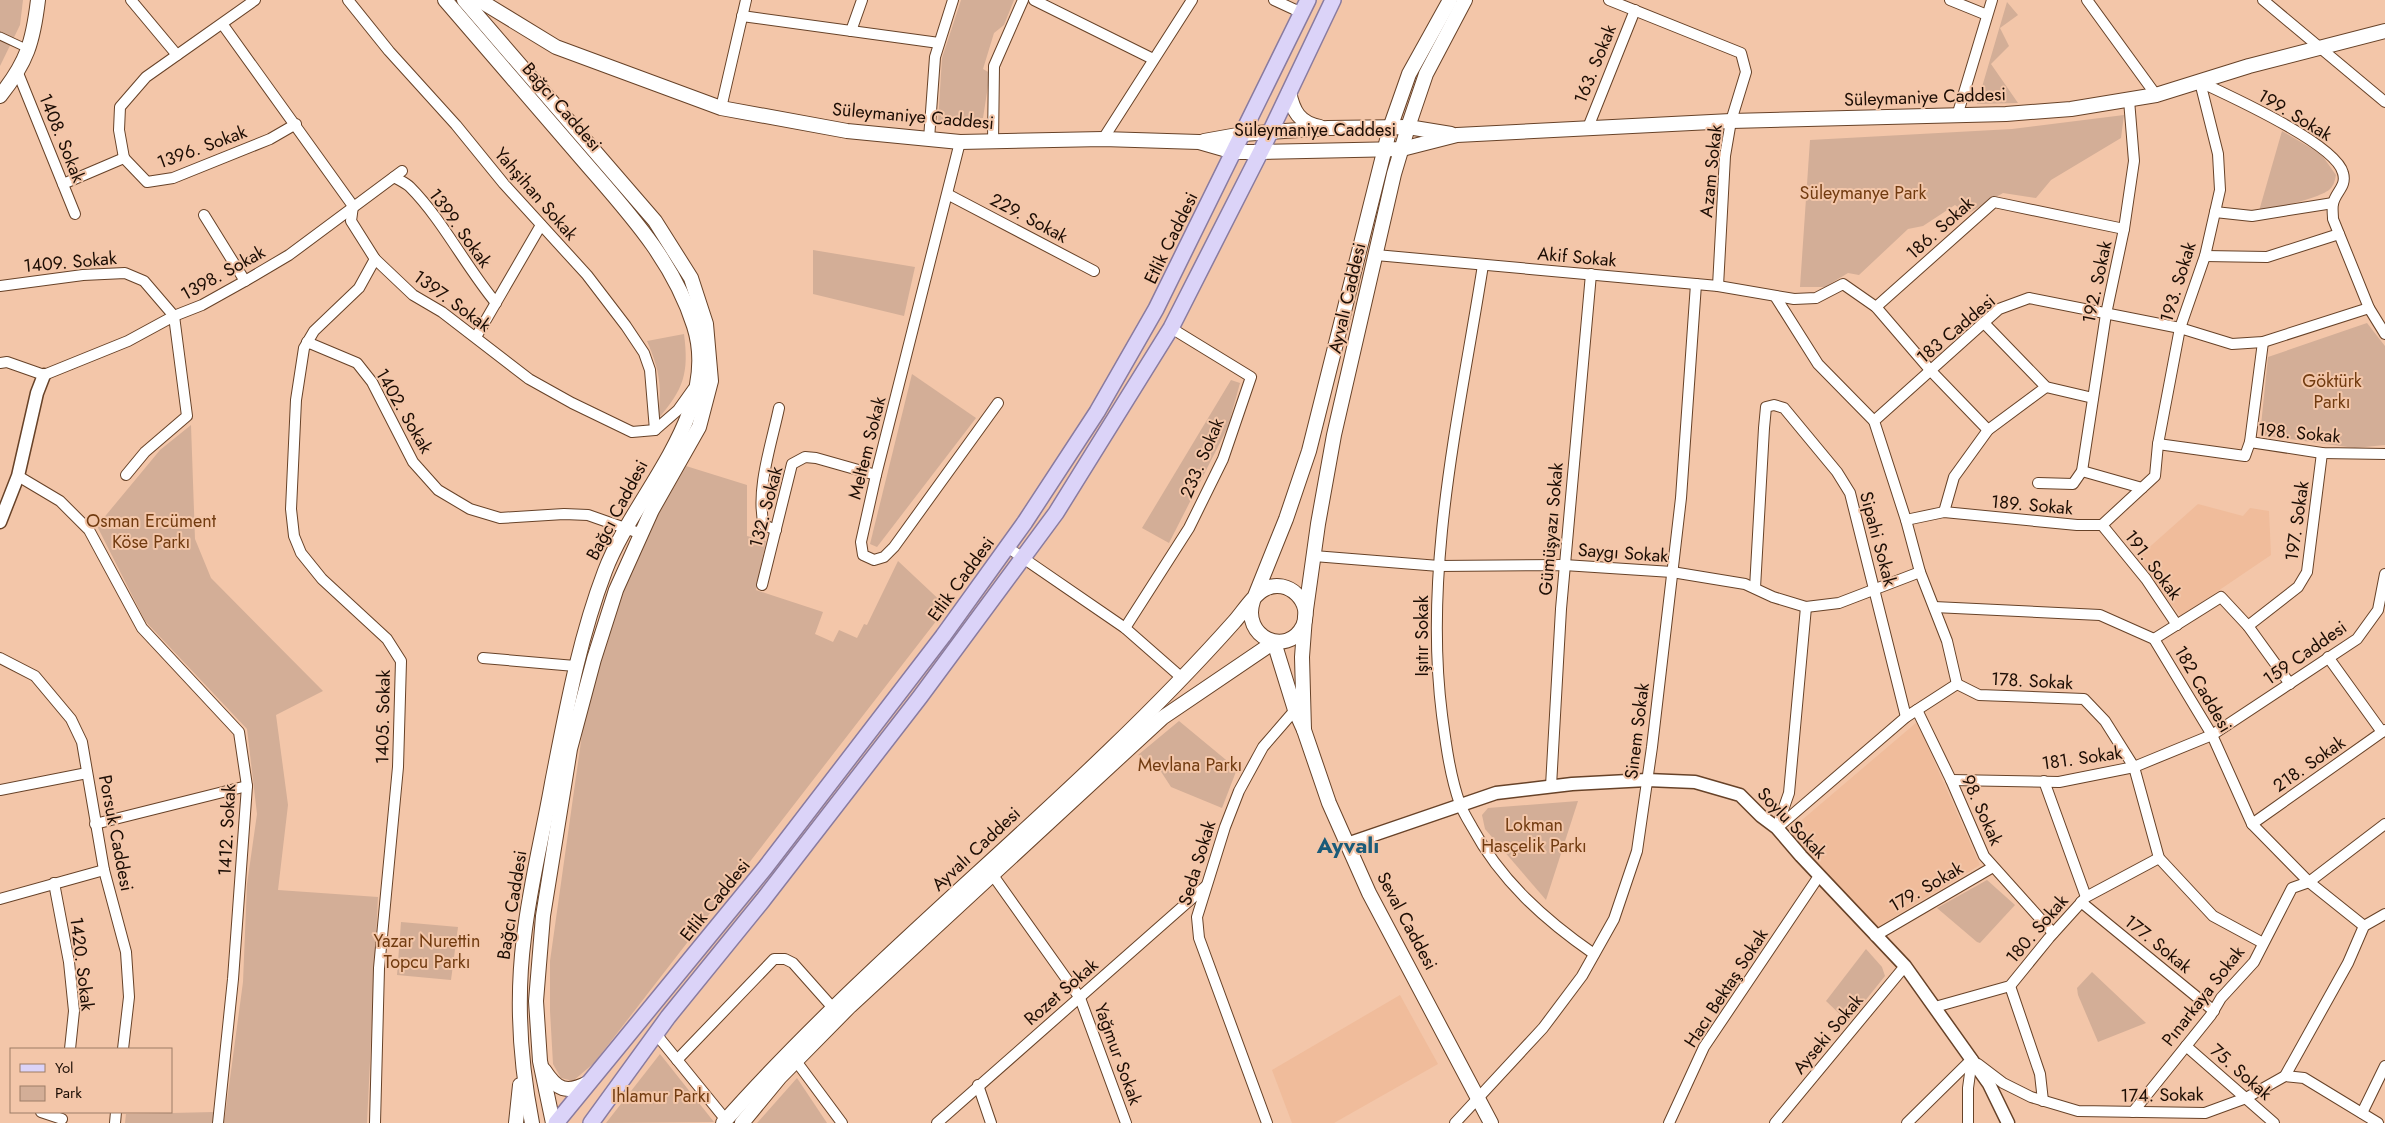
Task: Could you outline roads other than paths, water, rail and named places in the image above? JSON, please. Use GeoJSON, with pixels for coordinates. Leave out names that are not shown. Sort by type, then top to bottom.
{"type":"FeatureCollection","features":[{"type":"Feature","properties":{"kind":"main road"},"geometry":{"type":"LineString","coordinates":[[0,96],[18,73],[28,49],[38,0]]}},
{"type":"Feature","properties":{"kind":"main road","name":"Bağcı Caddesi"},"geometry":{"type":"LineString","coordinates":[[445,0],[643,228],[677,285],[695,327],[701,362],[687,423],[605,569],[575,666],[524,936],[519,988],[522,1057],[532,1123]]}},
{"type":"Feature","properties":{"kind":"main road","name":"Bağcı Caddesi"},"geometry":{"type":"LineString","coordinates":[[464,0],[655,221],[691,278],[706,324],[711,381],[698,427],[642,534],[616,590],[594,659],[570,749],[543,916],[536,1001],[540,1062],[554,1123]]}},
{"type":"Feature","properties":{"kind":"main road","name":"Süleymaniye Caddesi"},"geometry":{"type":"LineString","coordinates":[[479,0],[556,47],[721,108],[847,131],[960,142],[1103,138],[1199,142],[1243,134],[1270,134],[1328,128],[1408,127],[1457,136]]}},
{"type":"Feature","properties":{"kind":"main road","name":"Etlik Caddesi"},"geometry":{"type":"LineString","coordinates":[[591,1123],[656,1034],[920,697],[1056,513],[1171,328],[1270,134],[1333,0]]}},
{"type":"Feature","properties":{"kind":"main road","name":"Ayvalı Caddesi"},"geometry":{"type":"LineString","coordinates":[[1450,0],[1409,74],[1390,128],[1309,451],[1286,519],[1252,601],[1250,618],[1253,627],[1266,639],[1274,642],[1283,641],[1298,633],[1305,617],[1334,436],[1402,149],[1426,74],[1465,0]]}},
{"type":"Feature","properties":{"kind":"main road","name":"Etlik Caddesi"},"geometry":{"type":"LineString","coordinates":[[554,1123],[765,868],[943,636],[1007,547],[1097,412],[1156,309],[1305,6]]}},
{"type":"Feature","properties":{"kind":"main road","name":"Süleymaniye Caddesi"},"geometry":{"type":"LineString","coordinates":[[1199,142],[1234,152],[1402,149],[1457,136],[1731,121],[1957,116],[2071,108],[2156,95],[2385,31]]}},
{"type":"Feature","properties":{"kind":"main road","name":"Süleymaniye Caddesi"},"geometry":{"type":"LineString","coordinates":[[1289,92],[1295,111],[1300,119],[1316,126],[1328,128]]}},
{"type":"Feature","properties":{"kind":"main road","name":"Ayvalı Caddesi"},"geometry":{"type":"LineString","coordinates":[[724,1122],[784,1056],[833,1008],[1101,759],[1182,678],[1266,588],[1276,586],[1294,591],[1301,598],[1305,617]]}},
{"type":"Feature","properties":{"kind":"main road","name":"Seval Caddesi"},"geometry":{"type":"LineString","coordinates":[[1304,730],[1302,657],[1305,617]]}},
{"type":"Feature","properties":{"kind":"main road","name":"Ayvalı Caddesi"},"geometry":{"type":"LineString","coordinates":[[742,1123],[796,1061],[850,1006],[1162,718],[1274,642]]}},
{"type":"Feature","properties":{"kind":"main road","name":"Seval Caddesi"},"geometry":{"type":"LineString","coordinates":[[1274,642],[1295,710],[1304,730],[1329,803],[1347,844],[1370,893],[1491,1123]]}},
{"type":"Feature","properties":{"kind":"main road"},"geometry":{"type":"LineString","coordinates":[[516,1123],[522,1057]]}},
{"type":"Feature","properties":{"kind":"main road"},"geometry":{"type":"LineString","coordinates":[[540,1062],[558,1087],[570,1090],[588,1083]]}},
{"type":"Feature","properties":{"kind":"street"},"geometry":{"type":"LineString","coordinates":[[132,0],[176,55]]}},
{"type":"Feature","properties":{"kind":"street"},"geometry":{"type":"LineString","coordinates":[[64,184],[124,158],[119,130],[120,106],[146,77],[223,25],[255,0]]}},
{"type":"Feature","properties":{"kind":"street","name":"Yahşihan Sokak"},"geometry":{"type":"LineString","coordinates":[[348,0],[389,51],[456,125],[504,184],[587,275],[644,353],[653,389],[655,430]]}},
{"type":"Feature","properties":{"kind":"street"},"geometry":{"type":"LineString","coordinates":[[721,108],[746,0]]}},
{"type":"Feature","properties":{"kind":"street"},"geometry":{"type":"LineString","coordinates":[[851,31],[862,0]]}},
{"type":"Feature","properties":{"kind":"street"},"geometry":{"type":"LineString","coordinates":[[929,139],[935,57],[953,0]]}},
{"type":"Feature","properties":{"kind":"street"},"geometry":{"type":"LineString","coordinates":[[993,142],[994,66],[1023,0]]}},
{"type":"Feature","properties":{"kind":"street"},"geometry":{"type":"LineString","coordinates":[[1034,0],[1153,59]]}},
{"type":"Feature","properties":{"kind":"street"},"geometry":{"type":"LineString","coordinates":[[1103,138],[1192,0]]}},
{"type":"Feature","properties":{"kind":"street"},"geometry":{"type":"LineString","coordinates":[[1274,0],[1305,6]]}},
{"type":"Feature","properties":{"kind":"street","name":"Azam Sokak"},"geometry":{"type":"LineString","coordinates":[[1610,0],[1741,54],[1746,72],[1731,121],[1725,156],[1718,286]]}},
{"type":"Feature","properties":{"kind":"street"},"geometry":{"type":"LineString","coordinates":[[1950,0],[1987,15]]}},
{"type":"Feature","properties":{"kind":"street"},"geometry":{"type":"LineString","coordinates":[[1957,116],[1992,0]]}},
{"type":"Feature","properties":{"kind":"street"},"geometry":{"type":"LineString","coordinates":[[2087,0],[2156,95]]}},
{"type":"Feature","properties":{"kind":"street"},"geometry":{"type":"LineString","coordinates":[[2263,0],[2385,102]]}},
{"type":"Feature","properties":{"kind":"street","name":"163. Sokak"},"geometry":{"type":"LineString","coordinates":[[1586,130],[1635,10]]}},
{"type":"Feature","properties":{"kind":"street"},"geometry":{"type":"LineString","coordinates":[[742,16],[939,44]]}},
{"type":"Feature","properties":{"kind":"street","name":"1397. Sokak"},"geometry":{"type":"LineString","coordinates":[[223,25],[296,124],[353,206],[351,221],[375,259],[413,295],[476,337],[530,379],[572,403],[632,432],[655,430]]}},
{"type":"Feature","properties":{"kind":"street"},"geometry":{"type":"LineString","coordinates":[[0,36],[28,49]]}},
{"type":"Feature","properties":{"kind":"street","name":"1408. Sokak"},"geometry":{"type":"LineString","coordinates":[[18,73],[76,214]]}},
{"type":"Feature","properties":{"kind":"street","name":"199. Sokak"},"geometry":{"type":"LineString","coordinates":[[2200,82],[2272,117],[2332,156],[2343,172],[2344,179],[2344,186],[2333,203]]}},
{"type":"Feature","properties":{"kind":"street","name":"193. Sokak"},"geometry":{"type":"LineString","coordinates":[[2142,488],[2154,476],[2158,444],[2180,328],[2204,256],[2220,190],[2218,154],[2200,82]]}},
{"type":"Feature","properties":{"kind":"street","name":"192. Sokak"},"geometry":{"type":"LineString","coordinates":[[2082,471],[2106,314],[2124,229],[2134,161],[2129,100]]}},
{"type":"Feature","properties":{"kind":"street","name":"1396. Sokak"},"geometry":{"type":"LineString","coordinates":[[124,158],[147,182],[173,178],[270,139],[296,124]]}},
{"type":"Feature","properties":{"kind":"street","name":"Meltem Sokak"},"geometry":{"type":"LineString","coordinates":[[960,142],[876,475],[862,542],[863,555],[874,560],[884,557],[894,547],[998,402]]}},
{"type":"Feature","properties":{"kind":"street","name":"1398. Sokak"},"geometry":{"type":"LineString","coordinates":[[44,375],[128,341],[174,316],[202,305],[245,281],[289,255],[398,174]]}},
{"type":"Feature","properties":{"kind":"street","name":"1399. Sokak"},"geometry":{"type":"LineString","coordinates":[[398,174],[425,204],[477,280],[496,303]]}},
{"type":"Feature","properties":{"kind":"street","name":"229. Sokak"},"geometry":{"type":"LineString","coordinates":[[948,195],[1094,271]]}},
{"type":"Feature","properties":{"kind":"street","name":"186. Sokak"},"geometry":{"type":"LineString","coordinates":[[1876,307],[1994,202],[2124,229]]}},
{"type":"Feature","properties":{"kind":"street"},"geometry":{"type":"LineString","coordinates":[[2215,212],[2252,216],[2333,203],[2333,219],[2369,308],[2385,334]]}},
{"type":"Feature","properties":{"kind":"street"},"geometry":{"type":"LineString","coordinates":[[204,215],[245,281]]}},
{"type":"Feature","properties":{"kind":"street"},"geometry":{"type":"LineString","coordinates":[[476,337],[541,225]]}},
{"type":"Feature","properties":{"kind":"street"},"geometry":{"type":"LineString","coordinates":[[2204,256],[2267,257],[2339,234]]}},
{"type":"Feature","properties":{"kind":"street","name":"Akif Sokak"},"geometry":{"type":"LineString","coordinates":[[1376,255],[1718,286],[1794,299],[1816,298],[1843,284],[1876,307]]}},
{"type":"Feature","properties":{"kind":"street"},"geometry":{"type":"LineString","coordinates":[[306,342],[320,325],[359,288],[375,259]]}},
{"type":"Feature","properties":{"kind":"street","name":"Işıtır Sokak"},"geometry":{"type":"LineString","coordinates":[[1483,265],[1442,519],[1436,608],[1438,682],[1446,751],[1460,804],[1483,847],[1521,895],[1560,930],[1594,954]]}},
{"type":"Feature","properties":{"kind":"street","name":"1409. Sokak"},"geometry":{"type":"LineString","coordinates":[[0,286],[83,275],[125,273],[144,281],[174,316]]}},
{"type":"Feature","properties":{"kind":"street","name":"Gümüşyazı Sokak"},"geometry":{"type":"LineString","coordinates":[[1551,786],[1564,565],[1591,274]]}},
{"type":"Feature","properties":{"kind":"street","name":"Sinem Sokak"},"geometry":{"type":"LineString","coordinates":[[1455,1123],[1543,1028],[1582,976],[1614,918],[1637,851],[1648,780],[1681,498],[1696,284]]}},
{"type":"Feature","properties":{"kind":"street"},"geometry":{"type":"LineString","coordinates":[[1775,296],[1818,364],[1874,421],[1906,520],[1920,572],[1947,641],[1957,684],[1906,717],[1777,828]]}},
{"type":"Feature","properties":{"kind":"street","name":"183 Caddesi"},"geometry":{"type":"LineString","coordinates":[[1874,421],[1999,309],[2028,298],[2180,328],[2232,344],[2263,342],[2369,308]]}},
{"type":"Feature","properties":{"kind":"street"},"geometry":{"type":"LineString","coordinates":[[1876,307],[1931,371],[1988,430]]}},
{"type":"Feature","properties":{"kind":"street"},"geometry":{"type":"LineString","coordinates":[[126,475],[146,452],[186,416],[174,316]]}},
{"type":"Feature","properties":{"kind":"street"},"geometry":{"type":"LineString","coordinates":[[1984,322],[2046,387],[2093,398]]}},
{"type":"Feature","properties":{"kind":"street","name":"233. Sokak"},"geometry":{"type":"LineString","coordinates":[[1125,628],[1189,528],[1223,459],[1251,377],[1171,328]]}},
{"type":"Feature","properties":{"kind":"street","name":"1402. Sokak"},"geometry":{"type":"LineString","coordinates":[[306,342],[356,363],[372,382],[413,462],[438,490],[462,504],[500,518],[564,514],[588,516],[642,534]]}},
{"type":"Feature","properties":{"kind":"street","name":"1405. Sokak"},"geometry":{"type":"LineString","coordinates":[[306,342],[296,400],[291,508],[294,536],[301,553],[322,579],[387,639],[401,662],[398,767],[379,968],[375,1123]]}},
{"type":"Feature","properties":{"kind":"street"},"geometry":{"type":"LineString","coordinates":[[2250,442],[2263,342]]}},
{"type":"Feature","properties":{"kind":"street"},"geometry":{"type":"LineString","coordinates":[[0,363],[7,362],[44,375],[37,393],[18,476],[0,522]]}},
{"type":"Feature","properties":{"kind":"street"},"geometry":{"type":"LineString","coordinates":[[655,430],[678,410],[697,384]]}},
{"type":"Feature","properties":{"kind":"street"},"geometry":{"type":"LineString","coordinates":[[1944,512],[1954,477],[1988,430],[2046,387]]}},
{"type":"Feature","properties":{"kind":"street","name":"Sipahi Sokak"},"geometry":{"type":"LineString","coordinates":[[1755,588],[1766,407],[1774,405],[1784,408],[1796,420],[1837,472],[1850,493],[1906,717]]}},
{"type":"Feature","properties":{"kind":"street"},"geometry":{"type":"LineString","coordinates":[[776,530],[764,525],[760,511],[764,478],[779,408]]}},
{"type":"Feature","properties":{"kind":"street","name":"198. Sokak"},"geometry":{"type":"LineString","coordinates":[[2158,444],[2245,456],[2250,442],[2322,453],[2385,454]]}},
{"type":"Feature","properties":{"kind":"street","name":"197. Sokak"},"geometry":{"type":"LineString","coordinates":[[2248,626],[2298,587],[2306,572],[2322,453]]}},
{"type":"Feature","properties":{"kind":"street","name":"132. Sokak"},"geometry":{"type":"LineString","coordinates":[[762,585],[792,464],[805,457],[816,458],[876,475]]}},
{"type":"Feature","properties":{"kind":"street"},"geometry":{"type":"LineString","coordinates":[[2038,483],[2073,484],[2082,471],[2142,488]]}},
{"type":"Feature","properties":{"kind":"street","name":"1412. Sokak"},"geometry":{"type":"LineString","coordinates":[[18,476],[60,501],[89,530],[142,628],[239,732],[248,786],[233,979],[218,1123]]}},
{"type":"Feature","properties":{"kind":"street"},"geometry":{"type":"LineString","coordinates":[[2102,525],[2142,488]]}},
{"type":"Feature","properties":{"kind":"street","name":"189. Sokak"},"geometry":{"type":"LineString","coordinates":[[1906,520],[1944,512],[2077,526],[2102,525]]}},
{"type":"Feature","properties":{"kind":"street","name":"191. Sokak"},"geometry":{"type":"LineString","coordinates":[[2102,525],[2146,579],[2177,625]]}},
{"type":"Feature","properties":{"kind":"street"},"geometry":{"type":"LineString","coordinates":[[1007,547],[1025,557],[1125,628],[1182,678]]}},
{"type":"Feature","properties":{"kind":"street","name":"Saygı Sokak"},"geometry":{"type":"LineString","coordinates":[[1314,556],[1439,566],[1564,565],[1672,572],[1745,584],[1773,597],[1806,606],[1839,603],[1920,572]]}},
{"type":"Feature","properties":{"kind":"street","name":"159 Caddesi"},"geometry":{"type":"LineString","coordinates":[[2212,735],[2357,639],[2378,610],[2385,574]]}},
{"type":"Feature","properties":{"kind":"street"},"geometry":{"type":"LineString","coordinates":[[2154,639],[2221,597],[2248,626],[2290,684]]}},
{"type":"Feature","properties":{"kind":"street"},"geometry":{"type":"LineString","coordinates":[[1777,828],[1790,784],[1806,606]]}},
{"type":"Feature","properties":{"kind":"street","name":"182 Caddesi"},"geometry":{"type":"LineString","coordinates":[[1934,607],[2100,615],[2154,639],[2212,735],[2252,824],[2309,882],[2364,926]]}},
{"type":"Feature","properties":{"kind":"street"},"geometry":{"type":"LineString","coordinates":[[2328,657],[2383,731]]}},
{"type":"Feature","properties":{"kind":"street","name":"Porsuk Caddesi"},"geometry":{"type":"LineString","coordinates":[[0,658],[35,676],[72,719],[82,742],[104,870],[126,952],[129,997],[123,1048]]}},
{"type":"Feature","properties":{"kind":"street"},"geometry":{"type":"LineString","coordinates":[[483,658],[575,666]]}},
{"type":"Feature","properties":{"kind":"street","name":"178. Sokak"},"geometry":{"type":"LineString","coordinates":[[1957,684],[1979,695],[2084,699],[2105,721],[2134,767],[2159,858],[2213,916],[2262,943]]}},
{"type":"Feature","properties":{"kind":"street","name":"Seda Sokak"},"geometry":{"type":"LineString","coordinates":[[1267,1123],[1199,938],[1197,917],[1224,827],[1239,790],[1263,747],[1295,710]]}},
{"type":"Feature","properties":{"kind":"street","name":"98. Sokak"},"geometry":{"type":"LineString","coordinates":[[1917,710],[1951,780],[1984,856],[2053,933]]}},
{"type":"Feature","properties":{"kind":"street","name":"218. Sokak"},"geometry":{"type":"LineString","coordinates":[[2252,824],[2383,731]]}},
{"type":"Feature","properties":{"kind":"street","name":"181. Sokak"},"geometry":{"type":"LineString","coordinates":[[1951,780],[2059,782],[2134,767],[2212,735]]}},
{"type":"Feature","properties":{"kind":"street"},"geometry":{"type":"LineString","coordinates":[[0,790],[87,773]]}},
{"type":"Feature","properties":{"kind":"street","name":"Soylu Sokak"},"geometry":{"type":"LineString","coordinates":[[1347,844],[1496,793],[1551,786],[1648,780],[1695,782],[1740,795],[1777,828],[1819,876],[1906,966],[1989,1084],[2008,1123]]}},
{"type":"Feature","properties":{"kind":"street"},"geometry":{"type":"LineString","coordinates":[[2044,781],[2084,900]]}},
{"type":"Feature","properties":{"kind":"street"},"geometry":{"type":"LineString","coordinates":[[96,824],[248,786]]}},
{"type":"Feature","properties":{"kind":"street","name":"Pınarkaya Sokak"},"geometry":{"type":"LineString","coordinates":[[2133,1112],[2214,1011],[2221,998],[2254,962],[2262,943],[2292,888],[2309,882],[2385,824]]}},
{"type":"Feature","properties":{"kind":"street","name":"180. Sokak"},"geometry":{"type":"LineString","coordinates":[[1936,1007],[2010,986],[2053,933],[2084,900],[2159,858]]}},
{"type":"Feature","properties":{"kind":"street","name":"179. Sokak"},"geometry":{"type":"LineString","coordinates":[[1876,936],[1993,866]]}},
{"type":"Feature","properties":{"kind":"street"},"geometry":{"type":"LineString","coordinates":[[0,899],[104,870]]}},
{"type":"Feature","properties":{"kind":"street","name":"Yağmur Sokak"},"geometry":{"type":"LineString","coordinates":[[992,874],[1080,998],[1126,1123]]}},
{"type":"Feature","properties":{"kind":"street","name":"Hacı Bektaş Sokak"},"geometry":{"type":"LineString","coordinates":[[1672,1122],[1704,1047],[1819,876]]}},
{"type":"Feature","properties":{"kind":"street","name":"1420. Sokak"},"geometry":{"type":"LineString","coordinates":[[54,884],[69,962],[74,1011],[70,1048]]}},
{"type":"Feature","properties":{"kind":"street","name":"Rozet Sokak"},"geometry":{"type":"LineString","coordinates":[[938,1123],[978,1085],[1080,998],[1206,886]]}},
{"type":"Feature","properties":{"kind":"street","name":"177. Sokak"},"geometry":{"type":"LineString","coordinates":[[2084,900],[2214,1011]]}},
{"type":"Feature","properties":{"kind":"street"},"geometry":{"type":"LineString","coordinates":[[2378,1123],[2304,1078],[2285,1076],[2348,963],[2364,926],[2385,914]]}},
{"type":"Feature","properties":{"kind":"street"},"geometry":{"type":"LineString","coordinates":[[677,1060],[774,959],[785,959],[793,963],[833,1008]]}},
{"type":"Feature","properties":{"kind":"street","name":"Ayseki Sokak"},"geometry":{"type":"LineString","coordinates":[[1775,1123],[1906,966]]}},
{"type":"Feature","properties":{"kind":"street"},"geometry":{"type":"LineString","coordinates":[[2010,986],[2040,1074],[2043,1101]]}},
{"type":"Feature","properties":{"kind":"street"},"geometry":{"type":"LineString","coordinates":[[656,1034],[724,1122]]}},
{"type":"Feature","properties":{"kind":"street","name":"75. Sokak"},"geometry":{"type":"LineString","coordinates":[[2186,1046],[2274,1123]]}},
{"type":"Feature","properties":{"kind":"street"},"geometry":{"type":"LineString","coordinates":[[1907,1123],[1972,1059]]}},
{"type":"Feature","properties":{"kind":"street"},"geometry":{"type":"LineString","coordinates":[[1968,1123],[1968,1088],[1972,1059]]}},
{"type":"Feature","properties":{"kind":"street","name":"174. Sokak"},"geometry":{"type":"LineString","coordinates":[[1972,1059],[2003,1083],[2043,1101],[2078,1111],[2205,1113],[2246,1098],[2285,1076]]}},
{"type":"Feature","properties":{"kind":"street"},"geometry":{"type":"LineString","coordinates":[[796,1061],[842,1123]]}},
{"type":"Feature","properties":{"kind":"street"},"geometry":{"type":"LineString","coordinates":[[2362,1113],[2385,1066]]}},
{"type":"Feature","properties":{"kind":"street"},"geometry":{"type":"LineString","coordinates":[[978,1085],[991,1123]]}},
{"type":"Feature","properties":{"kind":"street"},"geometry":{"type":"LineString","coordinates":[[44,1113],[62,1118]]}},
{"type":"Feature","properties":{"kind":"district","name":"Ayvalı"},"geometry":{"type":"Point","coordinates":[1348,845]}},
{"type":"Feature","properties":{"kind":"park label","name":"Süleymanye Park"},"geometry":{"type":"Point","coordinates":[1863,193]}},
{"type":"Feature","properties":{"kind":"park label","name":"Göktürk Parkı"},"geometry":{"type":"Point","coordinates":[2332,391]}},
{"type":"Feature","properties":{"kind":"park label","name":"Osman Ercüment Köse Parkı"},"geometry":{"type":"Point","coordinates":[151,531]}},
{"type":"Feature","properties":{"kind":"park label","name":"Mevlana Parkı"},"geometry":{"type":"Point","coordinates":[1190,765]}},
{"type":"Feature","properties":{"kind":"park label","name":"Lokman Hasçelik Parkı"},"geometry":{"type":"Point","coordinates":[1534,835]}},
{"type":"Feature","properties":{"kind":"park label","name":"Yazar Nurettin Topcu Parkı"},"geometry":{"type":"Point","coordinates":[427,951]}},
{"type":"Feature","properties":{"kind":"park label","name":"Ihlamur Parkı"},"geometry":{"type":"Point","coordinates":[661,1096]}}]}
